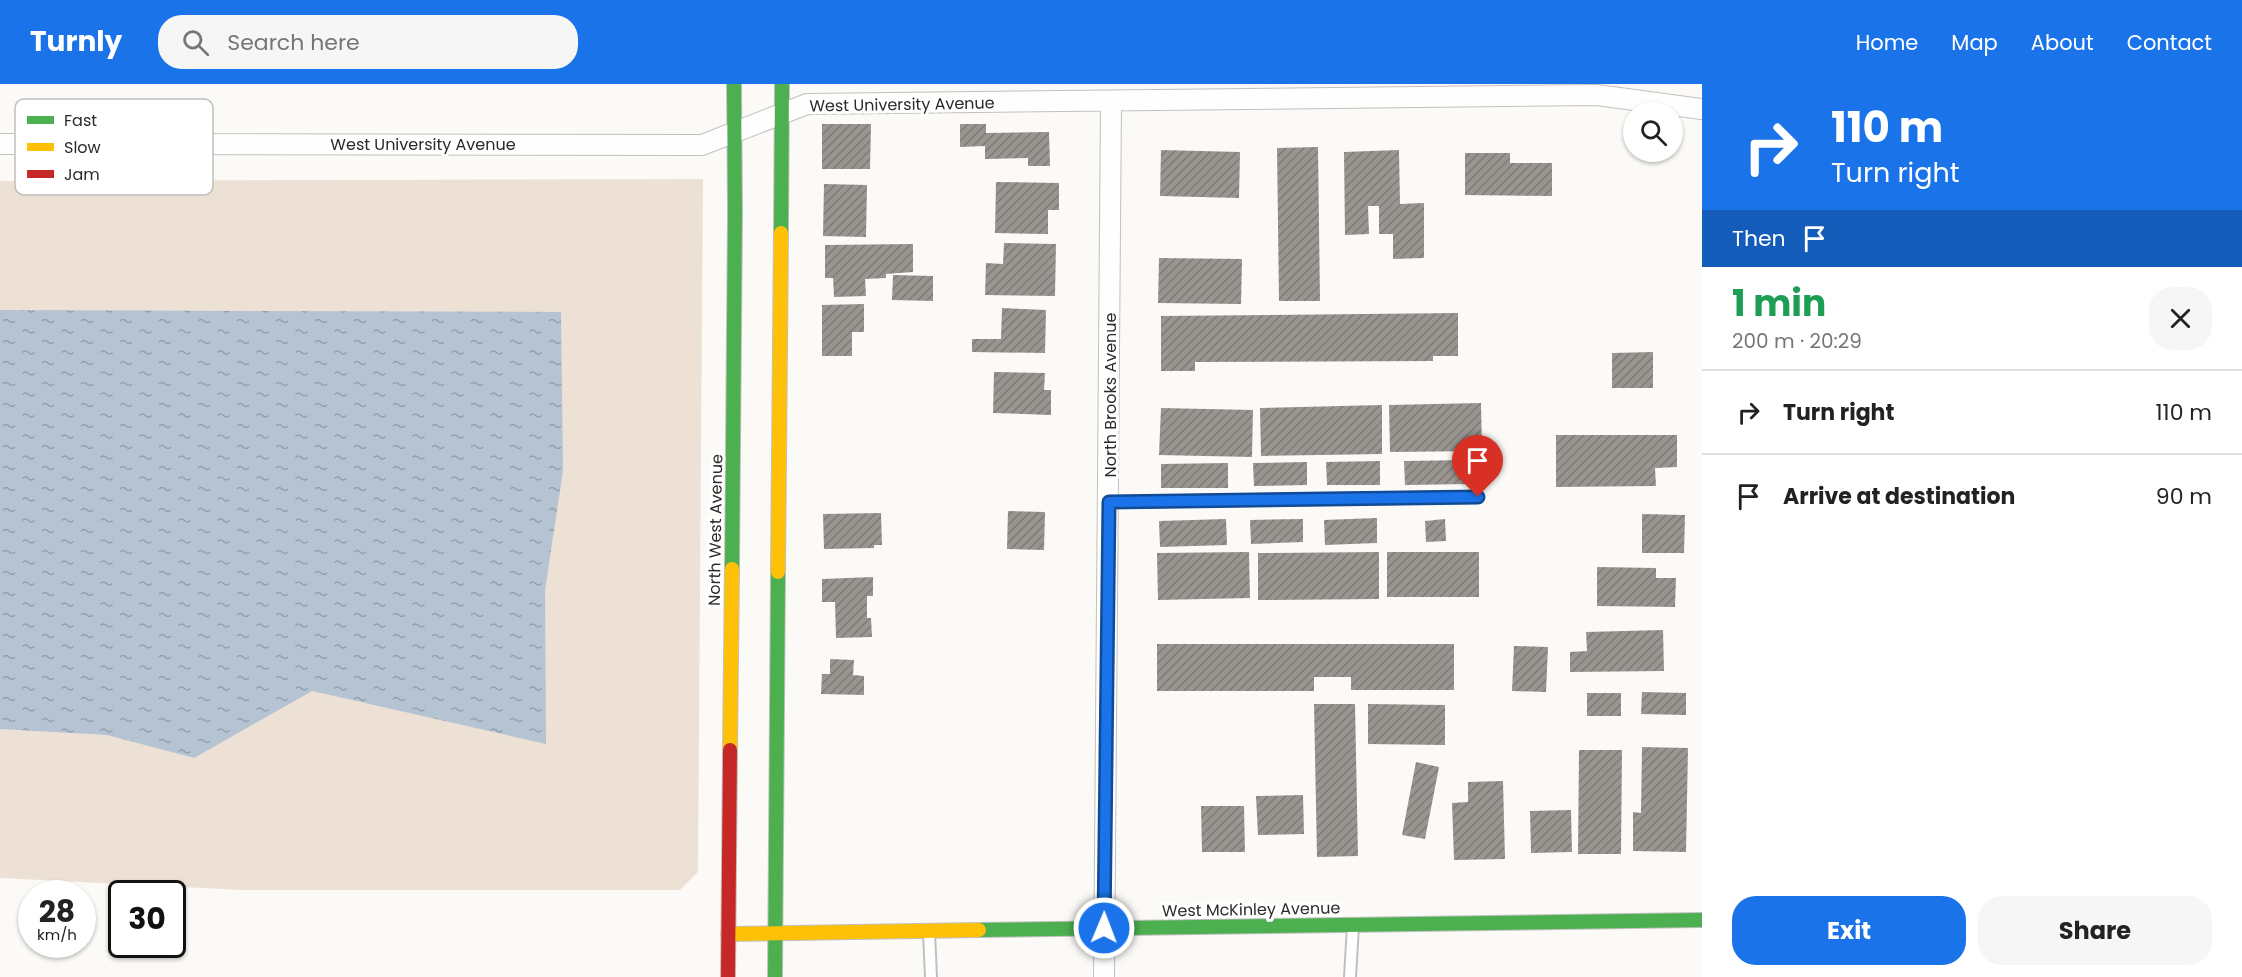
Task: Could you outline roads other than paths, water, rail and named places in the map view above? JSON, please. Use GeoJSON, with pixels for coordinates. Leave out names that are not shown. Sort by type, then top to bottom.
{"type":"FeatureCollection","features":[{"type":"Feature","properties":{"kind":"main road","name":"North West Avenue"},"geometry":{"type":"LineString","coordinates":[[728,977],[735,212],[734,84]]}},
{"type":"Feature","properties":{"kind":"main road"},"geometry":{"type":"LineString","coordinates":[[775,977],[782,84]]}},
{"type":"Feature","properties":{"kind":"main road","name":"West McKinley Avenue"},"geometry":{"type":"LineString","coordinates":[[728,934],[1702,920]]}},
{"type":"Feature","properties":{"kind":"street","name":"West University Avenue"},"geometry":{"type":"LineString","coordinates":[[213,144],[702,145],[807,104],[1111,102],[1597,89],[1702,109]]}},
{"type":"Feature","properties":{"kind":"street","name":"North Brooks Avenue"},"geometry":{"type":"LineString","coordinates":[[1104,977],[1111,102]]}},
{"type":"Feature","properties":{"kind":"street","name":"West University Avenue"},"geometry":{"type":"LineString","coordinates":[[0,144],[15,144]]}},
{"type":"Feature","properties":{"kind":"lane"},"geometry":{"type":"LineString","coordinates":[[1109,502],[1478,497]]}},
{"type":"Feature","properties":{"kind":"lane"},"geometry":{"type":"LineString","coordinates":[[1350,977],[1353,925]]}},
{"type":"Feature","properties":{"kind":"lane"},"geometry":{"type":"LineString","coordinates":[[929,931],[931,977]]}},
{"type":"Feature","properties":{"kind":"water"},"geometry":{"type":"Polygon","coordinates":[[[0,310],[561,312],[563,471],[545,590],[546,744],[312,691],[194,758],[107,735],[0,729],[0,310]]]}}]}
